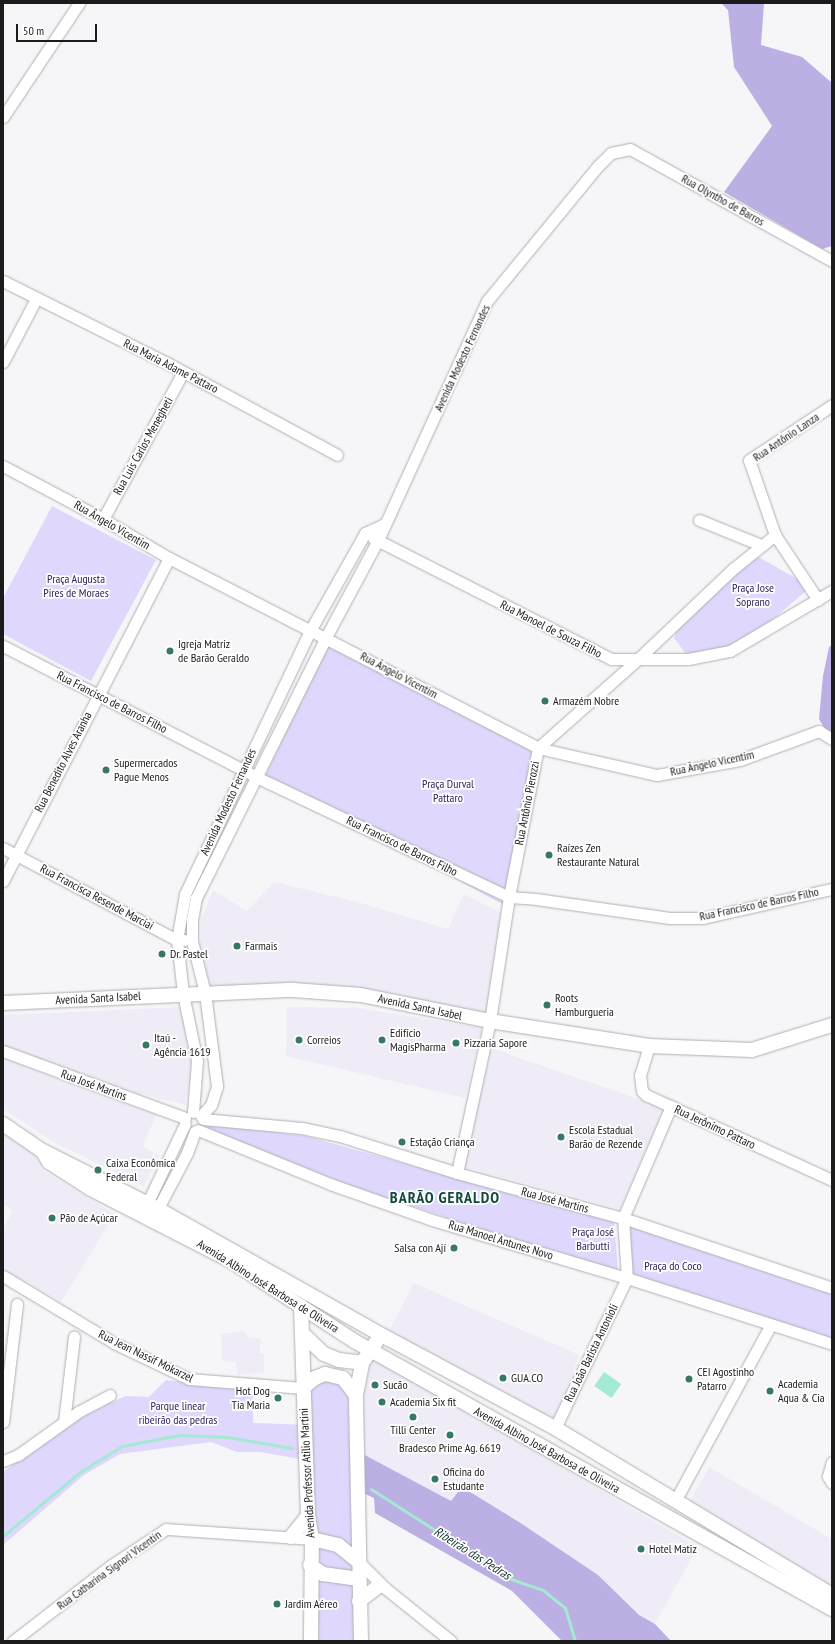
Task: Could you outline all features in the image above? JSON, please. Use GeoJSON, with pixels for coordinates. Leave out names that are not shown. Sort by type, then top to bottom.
{"type":"FeatureCollection","features":[{"type":"Feature","properties":{"kind":"main road","name":"Avenida Santa Isabel"},"geometry":{"type":"LineString","coordinates":[[3,1003],[293,990],[361,995],[490,1021],[649,1046],[752,1050],[832,1025]]}},
{"type":"Feature","properties":{"kind":"main road","name":"Avenida Albino José Barbosa de Oliveira"},"geometry":{"type":"LineString","coordinates":[[3,1124],[41,1150],[49,1162],[91,1189],[150,1211],[347,1314],[555,1428],[832,1595]]}},
{"type":"Feature","properties":{"kind":"main road","name":"Avenida Albino José Barbosa de Oliveira"},"geometry":{"type":"LineString","coordinates":[[150,1211],[370,1350],[832,1609]]}},
{"type":"Feature","properties":{"kind":"main road","name":"Avenida Professor Atílio Martini"},"geometry":{"type":"LineString","coordinates":[[301,1306],[308,1516],[312,1539],[310,1565],[310,1641]]}},
{"type":"Feature","properties":{"kind":"main road"},"geometry":{"type":"LineString","coordinates":[[347,1314],[321,1318],[302,1327],[324,1354],[338,1360],[362,1363]]}},
{"type":"Feature","properties":{"kind":"main road"},"geometry":{"type":"LineString","coordinates":[[361,1641],[356,1395],[362,1363],[381,1334]]}},
{"type":"Feature","properties":{"kind":"main road"},"geometry":{"type":"LineString","coordinates":[[303,1388],[315,1378],[325,1374],[343,1378],[356,1395]]}},
{"type":"Feature","properties":{"kind":"main road"},"geometry":{"type":"LineString","coordinates":[[291,1537],[308,1516]]}},
{"type":"Feature","properties":{"kind":"main road"},"geometry":{"type":"LineString","coordinates":[[312,1539],[338,1545],[359,1562]]}},
{"type":"Feature","properties":{"kind":"main road"},"geometry":{"type":"LineString","coordinates":[[310,1565],[323,1574],[359,1579]]}},
{"type":"Feature","properties":{"kind":"main road"},"geometry":{"type":"LineString","coordinates":[[359,1601],[382,1587]]}},
{"type":"Feature","properties":{"kind":"street"},"geometry":{"type":"LineString","coordinates":[[3,117],[79,3]]}},
{"type":"Feature","properties":{"kind":"street","name":"Rua Olyntho de Barros"},"geometry":{"type":"LineString","coordinates":[[611,153],[630,149],[832,261]]}},
{"type":"Feature","properties":{"kind":"street","name":"Avenida Modesto Fernandes"},"geometry":{"type":"LineString","coordinates":[[193,1118],[211,1104],[217,1086],[204,993],[192,941],[192,920],[196,898],[259,777],[326,637],[378,540],[487,301],[570,199],[611,153]]}},
{"type":"Feature","properties":{"kind":"street","name":"Rua Maria Adame Pattaro"},"geometry":{"type":"LineString","coordinates":[[3,281],[183,372],[337,455]]}},
{"type":"Feature","properties":{"kind":"street"},"geometry":{"type":"LineString","coordinates":[[3,362],[36,299]]}},
{"type":"Feature","properties":{"kind":"street","name":"Rua Luís Carlos Menegheti"},"geometry":{"type":"LineString","coordinates":[[103,519],[183,372]]}},
{"type":"Feature","properties":{"kind":"street","name":"Rua Antônio Lanza"},"geometry":{"type":"LineString","coordinates":[[818,600],[775,535],[749,460],[832,405]]}},
{"type":"Feature","properties":{"kind":"street","name":"Rua Ângelo Vicentim"},"geometry":{"type":"LineString","coordinates":[[3,466],[103,519],[169,558],[311,629],[538,748],[657,775],[740,760],[818,731],[832,740]]}},
{"type":"Feature","properties":{"kind":"street"},"geometry":{"type":"LineString","coordinates":[[699,520],[761,545]]}},
{"type":"Feature","properties":{"kind":"street"},"geometry":{"type":"LineString","coordinates":[[365,533],[384,524]]}},
{"type":"Feature","properties":{"kind":"street","name":"Avenida Modesto Fernandes"},"geometry":{"type":"LineString","coordinates":[[150,1211],[193,1118],[197,1061],[183,994],[177,940],[185,894],[243,769],[311,629],[365,533]]}},
{"type":"Feature","properties":{"kind":"street","name":"Rua Manoel de Souza Filho"},"geometry":{"type":"LineString","coordinates":[[365,533],[610,659],[688,659],[730,651],[832,591]]}},
{"type":"Feature","properties":{"kind":"street","name":"Rua Antônio Pierozzi"},"geometry":{"type":"LineString","coordinates":[[457,1173],[490,1021],[509,897],[538,748],[639,658],[761,545],[775,535]]}},
{"type":"Feature","properties":{"kind":"street","name":"Rua Benedito Alves Aranha"},"geometry":{"type":"LineString","coordinates":[[3,881],[97,695],[169,558]]}},
{"type":"Feature","properties":{"kind":"street","name":"Rua Francisco de Barros Filho"},"geometry":{"type":"LineString","coordinates":[[3,646],[259,777],[509,897],[536,899],[670,918],[703,918],[832,889]]}},
{"type":"Feature","properties":{"kind":"street","name":"Rua Francisca Resende Marciai"},"geometry":{"type":"LineString","coordinates":[[3,848],[177,940],[192,941]]}},
{"type":"Feature","properties":{"kind":"street","name":"Rua Jerônimo Pattaro"},"geometry":{"type":"LineString","coordinates":[[649,1046],[640,1075],[642,1091],[671,1106],[832,1180]]}},
{"type":"Feature","properties":{"kind":"street","name":"Rua José Martins"},"geometry":{"type":"LineString","coordinates":[[3,1051],[193,1118],[302,1128],[340,1136],[457,1173],[623,1218],[832,1288]]}},
{"type":"Feature","properties":{"kind":"street"},"geometry":{"type":"LineString","coordinates":[[627,1278],[623,1218],[671,1106]]}},
{"type":"Feature","properties":{"kind":"street"},"geometry":{"type":"LineString","coordinates":[[150,1211],[187,1153],[196,1130],[202,1126],[193,1118]]}},
{"type":"Feature","properties":{"kind":"street","name":"Rua Manoel Antunes Novo"},"geometry":{"type":"LineString","coordinates":[[196,1130],[330,1184],[432,1220],[627,1278],[832,1344]]}},
{"type":"Feature","properties":{"kind":"street","name":"Rua Jean Nassif Mokarzel"},"geometry":{"type":"LineString","coordinates":[[3,1276],[114,1343],[189,1379],[303,1388]]}},
{"type":"Feature","properties":{"kind":"street","name":"Rua João Batista Antonioli"},"geometry":{"type":"LineString","coordinates":[[555,1428],[627,1278]]}},
{"type":"Feature","properties":{"kind":"street"},"geometry":{"type":"LineString","coordinates":[[3,1422],[17,1304]]}},
{"type":"Feature","properties":{"kind":"street"},"geometry":{"type":"LineString","coordinates":[[675,1501],[771,1324]]}},
{"type":"Feature","properties":{"kind":"street"},"geometry":{"type":"LineString","coordinates":[[64,1422],[74,1337]]}},
{"type":"Feature","properties":{"kind":"street"},"geometry":{"type":"LineString","coordinates":[[3,1461],[18,1455],[64,1422],[110,1395]]}},
{"type":"Feature","properties":{"kind":"street"},"geometry":{"type":"LineString","coordinates":[[832,1462],[828,1476],[832,1483]]}},
{"type":"Feature","properties":{"kind":"street","name":"Rua Catharina Signori Vicentin"},"geometry":{"type":"LineString","coordinates":[[13,1641],[110,1566],[166,1529],[312,1539]]}},
{"type":"Feature","properties":{"kind":"street"},"geometry":{"type":"LineString","coordinates":[[359,1562],[382,1587],[451,1641]]}},
{"type":"Feature","properties":{"kind":"street"},"geometry":{"type":"LineString","coordinates":[[359,1579],[382,1587]]}},
{"type":"Feature","properties":{"kind":"shaded area"},"geometry":{"type":"Polygon","coordinates":[[[721,3],[764,3],[761,45],[802,57],[832,83],[832,246],[822,249],[724,192],[772,126],[734,67],[728,10],[721,3]]]}},
{"type":"Feature","properties":{"kind":"shaded area"},"geometry":{"type":"Polygon","coordinates":[[[832,645],[832,741],[819,719],[823,676],[829,647],[832,645]]]}},
{"type":"Feature","properties":{"kind":"shaded area"},"geometry":{"type":"Polygon","coordinates":[[[274,882],[354,901],[448,929],[464,894],[501,913],[486,1015],[368,991],[208,991],[200,950],[201,919],[213,890],[247,911],[274,882]]]}},
{"type":"Feature","properties":{"kind":"shaded area"},"geometry":{"type":"Polygon","coordinates":[[[181,1007],[192,1060],[186,1105],[128,1091],[3,1049],[3,1015],[181,1007]]]}},
{"type":"Feature","properties":{"kind":"shaded area"},"geometry":{"type":"Polygon","coordinates":[[[287,1007],[359,1008],[482,1028],[465,1098],[286,1056],[287,1007]]]}},
{"type":"Feature","properties":{"kind":"shaded area","name":"Escola Estadual Barão de Rezende"},"geometry":{"type":"Polygon","coordinates":[[[491,1048],[664,1108],[620,1209],[464,1167],[491,1048]]]}},
{"type":"Feature","properties":{"kind":"shaded area"},"geometry":{"type":"Polygon","coordinates":[[[3,1058],[156,1115],[143,1146],[159,1156],[144,1186],[55,1143],[3,1109],[3,1058]]]}},
{"type":"Feature","properties":{"kind":"shaded area"},"geometry":{"type":"Polygon","coordinates":[[[3,1132],[34,1154],[44,1171],[115,1214],[61,1302],[5,1270],[3,1265],[3,1229],[13,1210],[3,1204],[3,1132]]]}},
{"type":"Feature","properties":{"kind":"shaded area"},"geometry":{"type":"Polygon","coordinates":[[[414,1283],[579,1355],[554,1422],[389,1331],[414,1283]]]}},
{"type":"Feature","properties":{"kind":"shaded area"},"geometry":{"type":"Polygon","coordinates":[[[244,1331],[248,1337],[261,1339],[260,1353],[264,1353],[264,1373],[237,1375],[236,1362],[222,1361],[221,1334],[244,1331]]]}},
{"type":"Feature","properties":{"kind":"shaded area"},"geometry":{"type":"Polygon","coordinates":[[[372,1357],[698,1547],[655,1624],[639,1615],[598,1575],[522,1524],[462,1487],[451,1502],[356,1450],[356,1395],[372,1357]]]}},
{"type":"Feature","properties":{"kind":"shaded area"},"geometry":{"type":"Polygon","coordinates":[[[604,1372],[621,1384],[611,1398],[594,1386],[604,1372]]]}},
{"type":"Feature","properties":{"kind":"shaded area"},"geometry":{"type":"Polygon","coordinates":[[[361,1453],[451,1501],[462,1487],[522,1524],[598,1575],[639,1615],[655,1624],[671,1641],[562,1641],[512,1591],[375,1513],[374,1498],[363,1493],[361,1453]]]}},
{"type":"Feature","properties":{"kind":"shaded area"},"geometry":{"type":"Polygon","coordinates":[[[709,1467],[832,1539],[832,1589],[689,1503],[709,1467]]]}},
{"type":"Feature","properties":{"kind":"green space","name":"Praça Augusta Pires de Moraes"},"geometry":{"type":"Polygon","coordinates":[[[52,506],[156,560],[91,681],[3,634],[3,598],[52,506]]]}},
{"type":"Feature","properties":{"kind":"green space","name":"Praça Jose Soprano"},"geometry":{"type":"Polygon","coordinates":[[[753,554],[799,580],[806,591],[772,620],[728,648],[686,654],[674,638],[680,624],[753,554]]]}},
{"type":"Feature","properties":{"kind":"green space","name":"Praça Durval Pattaro"},"geometry":{"type":"Polygon","coordinates":[[[328,644],[532,751],[504,905],[265,776],[328,644]]]}},
{"type":"Feature","properties":{"kind":"green space","name":"Praça José Barbutti"},"geometry":{"type":"Polygon","coordinates":[[[208,1124],[306,1136],[614,1222],[618,1270],[484,1230],[330,1179],[207,1131],[208,1124]]]}},
{"type":"Feature","properties":{"kind":"green space","name":"Praça do Coco"},"geometry":{"type":"Polygon","coordinates":[[[626,1223],[832,1291],[832,1342],[627,1278],[626,1223]]]}},
{"type":"Feature","properties":{"kind":"green space","name":"Parque linear ribeirão das pedras"},"geometry":{"type":"Polygon","coordinates":[[[335,1379],[353,1398],[359,1641],[319,1641],[313,1533],[305,1460],[260,1452],[237,1452],[211,1442],[120,1454],[84,1475],[3,1545],[3,1472],[77,1419],[125,1396],[149,1397],[166,1380],[253,1390],[253,1423],[308,1425],[307,1390],[316,1381],[335,1379]]]}},
{"type":"Feature","properties":{"kind":"waterway"},"geometry":{"type":"LineString","coordinates":[[3,1536],[80,1472],[122,1446],[180,1435],[228,1437],[292,1448]]}},
{"type":"Feature","properties":{"kind":"waterway","name":"Ribeirão das Pedras"},"geometry":{"type":"LineString","coordinates":[[371,1489],[511,1579],[543,1590],[565,1608],[575,1641]]}},
{"type":"Feature","properties":{"kind":"place","name":"Igreja Matriz de Barão Geraldo"},"geometry":{"type":"Point","coordinates":[170,651]}},
{"type":"Feature","properties":{"kind":"place","name":"Armazém Nobre"},"geometry":{"type":"Point","coordinates":[545,701]}},
{"type":"Feature","properties":{"kind":"place","name":"Supermercados Pague Menos"},"geometry":{"type":"Point","coordinates":[106,770]}},
{"type":"Feature","properties":{"kind":"place","name":"Raízes Zen Restaurante Natural"},"geometry":{"type":"Point","coordinates":[549,855]}},
{"type":"Feature","properties":{"kind":"place","name":"Farmais"},"geometry":{"type":"Point","coordinates":[237,946]}},
{"type":"Feature","properties":{"kind":"place","name":"Dr. Pastel"},"geometry":{"type":"Point","coordinates":[162,954]}},
{"type":"Feature","properties":{"kind":"place","name":"Roots Hamburgueria"},"geometry":{"type":"Point","coordinates":[547,1005]}},
{"type":"Feature","properties":{"kind":"place","name":"Correios"},"geometry":{"type":"Point","coordinates":[299,1040]}},
{"type":"Feature","properties":{"kind":"place","name":"Edifício MagisPharma"},"geometry":{"type":"Point","coordinates":[382,1040]}},
{"type":"Feature","properties":{"kind":"place","name":"Pizzaria Sapore"},"geometry":{"type":"Point","coordinates":[456,1043]}},
{"type":"Feature","properties":{"kind":"place","name":"Itaú - Agência 1619"},"geometry":{"type":"Point","coordinates":[146,1045]}},
{"type":"Feature","properties":{"kind":"place","name":"Escola Estadual Barão de Rezende"},"geometry":{"type":"Point","coordinates":[561,1137]}},
{"type":"Feature","properties":{"kind":"place","name":"Estação Criança"},"geometry":{"type":"Point","coordinates":[402,1142]}},
{"type":"Feature","properties":{"kind":"place","name":"Caixa Econômica Federal"},"geometry":{"type":"Point","coordinates":[98,1170]}},
{"type":"Feature","properties":{"kind":"place","name":"Pão de Açúcar"},"geometry":{"type":"Point","coordinates":[52,1218]}},
{"type":"Feature","properties":{"kind":"place","name":"Salsa con Ají"},"geometry":{"type":"Point","coordinates":[454,1248]}},
{"type":"Feature","properties":{"kind":"place","name":"GUA.CO"},"geometry":{"type":"Point","coordinates":[503,1378]}},
{"type":"Feature","properties":{"kind":"place","name":"CEI Agostinho Patarro"},"geometry":{"type":"Point","coordinates":[689,1379]}},
{"type":"Feature","properties":{"kind":"place","name":"Sucão"},"geometry":{"type":"Point","coordinates":[375,1385]}},
{"type":"Feature","properties":{"kind":"place","name":"Academia Aqua & Cia"},"geometry":{"type":"Point","coordinates":[770,1391]}},
{"type":"Feature","properties":{"kind":"place","name":"Hot Dog Tia Maria"},"geometry":{"type":"Point","coordinates":[278,1398]}},
{"type":"Feature","properties":{"kind":"place","name":"Academia Six fit"},"geometry":{"type":"Point","coordinates":[382,1402]}},
{"type":"Feature","properties":{"kind":"place","name":"Tilli Center"},"geometry":{"type":"Point","coordinates":[413,1417]}},
{"type":"Feature","properties":{"kind":"place","name":"Bradesco Prime Ag. 6619"},"geometry":{"type":"Point","coordinates":[450,1435]}},
{"type":"Feature","properties":{"kind":"place","name":"Oficina do Estudante"},"geometry":{"type":"Point","coordinates":[435,1479]}},
{"type":"Feature","properties":{"kind":"place","name":"Hotel Matiz"},"geometry":{"type":"Point","coordinates":[641,1549]}},
{"type":"Feature","properties":{"kind":"place","name":"Jardim Aéreo"},"geometry":{"type":"Point","coordinates":[277,1604]}},
{"type":"Feature","properties":{"kind":"district","name":"BARÃO GERALDO"},"geometry":{"type":"Point","coordinates":[445,1197]}}]}
